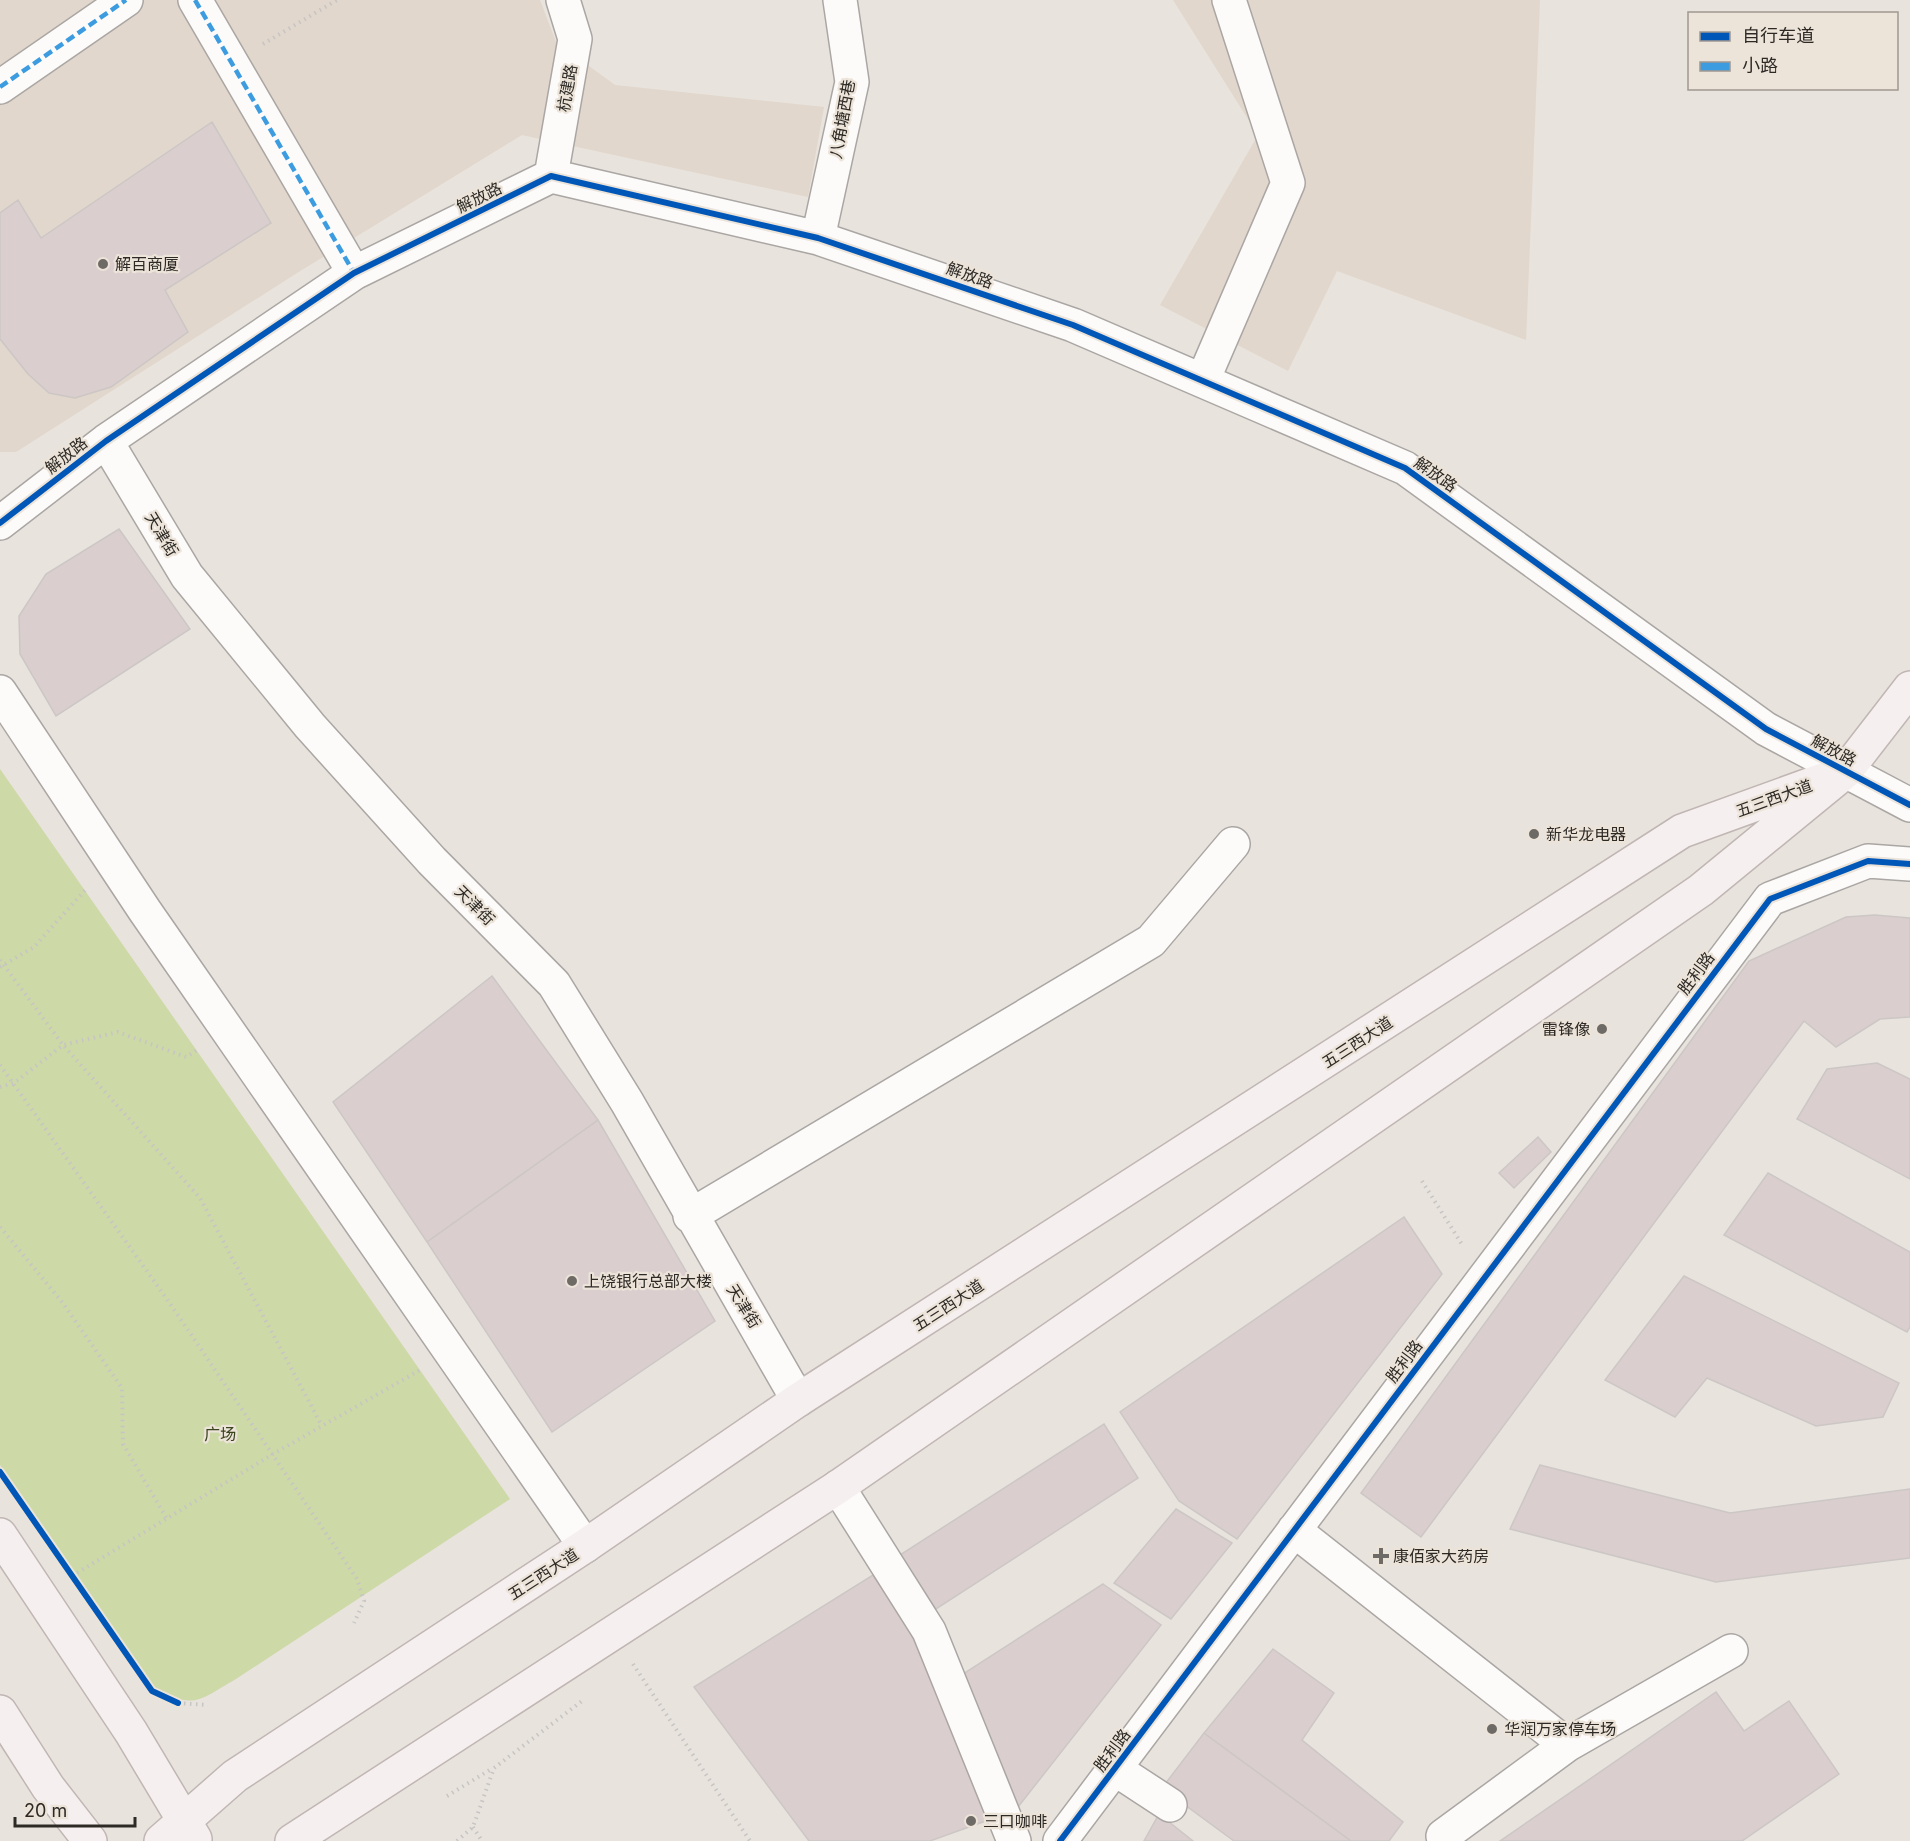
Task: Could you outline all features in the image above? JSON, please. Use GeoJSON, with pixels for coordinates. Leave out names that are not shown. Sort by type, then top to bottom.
{"type":"FeatureCollection","features":[{"type":"Feature","properties":{"kind":"main road"},"geometry":{"type":"LineString","coordinates":[[1845,772],[1910,688]]}},
{"type":"Feature","properties":{"kind":"main road","name":"五三西大道"},"geometry":{"type":"LineString","coordinates":[[181,1834],[235,1776],[585,1546],[798,1400],[1682,831],[1845,772]]}},
{"type":"Feature","properties":{"kind":"main road","name":"五三西大道"},"geometry":{"type":"LineString","coordinates":[[292,1841],[838,1487],[1701,890],[1845,772]]}},
{"type":"Feature","properties":{"kind":"main road"},"geometry":{"type":"LineString","coordinates":[[0,1535],[131,1732],[181,1834]]}},
{"type":"Feature","properties":{"kind":"main road"},"geometry":{"type":"LineString","coordinates":[[0,1712],[48,1787],[90,1841]]}},
{"type":"Feature","properties":{"kind":"street"},"geometry":{"type":"LineString","coordinates":[[0,87],[126,0]]}},
{"type":"Feature","properties":{"kind":"street"},"geometry":{"type":"LineString","coordinates":[[195,0],[354,273]]}},
{"type":"Feature","properties":{"kind":"street","name":"杭建路"},"geometry":{"type":"LineString","coordinates":[[551,176],[575,39],[563,0]]}},
{"type":"Feature","properties":{"kind":"street","name":"八角塘西巷"},"geometry":{"type":"LineString","coordinates":[[818,238],[852,82],[840,0]]}},
{"type":"Feature","properties":{"kind":"street"},"geometry":{"type":"LineString","coordinates":[[1203,381],[1288,183],[1229,0]]}},
{"type":"Feature","properties":{"kind":"street","name":"解放路"},"geometry":{"type":"LineString","coordinates":[[0,523],[106,441],[354,273],[551,176],[818,238],[1073,324],[1405,468],[1766,729],[1910,805]]}},
{"type":"Feature","properties":{"kind":"street","name":"天津街"},"geometry":{"type":"LineString","coordinates":[[106,441],[187,576],[295,708],[432,861],[554,984],[627,1102],[690,1216],[759,1329],[798,1400]]}},
{"type":"Feature","properties":{"kind":"street"},"geometry":{"type":"LineString","coordinates":[[0,692],[109,857],[585,1546]]}},
{"type":"Feature","properties":{"kind":"street"},"geometry":{"type":"LineString","coordinates":[[690,1216],[1151,941],[1233,844]]}},
{"type":"Feature","properties":{"kind":"street","name":"胜利路"},"geometry":{"type":"LineString","coordinates":[[1060,1841],[1770,899],[1868,861],[1910,864]]}},
{"type":"Feature","properties":{"kind":"street"},"geometry":{"type":"LineString","coordinates":[[838,1487],[929,1631],[1014,1841]]}},
{"type":"Feature","properties":{"kind":"street"},"geometry":{"type":"LineString","coordinates":[[1294,1530],[1568,1745]]}},
{"type":"Feature","properties":{"kind":"street"},"geometry":{"type":"LineString","coordinates":[[1443,1836],[1568,1745],[1731,1651]]}},
{"type":"Feature","properties":{"kind":"street"},"geometry":{"type":"LineString","coordinates":[[1115,1769],[1170,1805]]}},
{"type":"Feature","properties":{"kind":"path"},"geometry":{"type":"LineString","coordinates":[[231,63],[337,0]]}},
{"type":"Feature","properties":{"kind":"path"},"geometry":{"type":"LineString","coordinates":[[109,857],[85,890],[34,947],[1,964],[63,1045],[200,1198],[322,1426]]}},
{"type":"Feature","properties":{"kind":"path"},"geometry":{"type":"LineString","coordinates":[[0,1087],[14,1083],[63,1045],[118,1032],[186,1057],[229,1032]]}},
{"type":"Feature","properties":{"kind":"path"},"geometry":{"type":"LineString","coordinates":[[0,1065],[171,1305],[357,1579],[364,1601],[354,1623]]}},
{"type":"Feature","properties":{"kind":"path"},"geometry":{"type":"LineString","coordinates":[[1422,1181],[1467,1252]]}},
{"type":"Feature","properties":{"kind":"path"},"geometry":{"type":"LineString","coordinates":[[0,1227],[62,1302],[123,1388],[123,1444],[167,1519]]}},
{"type":"Feature","properties":{"kind":"path"},"geometry":{"type":"LineString","coordinates":[[72,1576],[450,1350]]}},
{"type":"Feature","properties":{"kind":"path"},"geometry":{"type":"LineString","coordinates":[[65,1566],[79,1586]]}},
{"type":"Feature","properties":{"kind":"path"},"geometry":{"type":"LineString","coordinates":[[623,1670],[642,1657]]}},
{"type":"Feature","properties":{"kind":"path"},"geometry":{"type":"LineString","coordinates":[[632,1663],[750,1841]]}},
{"type":"Feature","properties":{"kind":"path"},"geometry":{"type":"LineString","coordinates":[[447,1796],[494,1768],[586,1698]]}},
{"type":"Feature","properties":{"kind":"path"},"geometry":{"type":"LineString","coordinates":[[169,1699],[178,1703],[208,1705]]}},
{"type":"Feature","properties":{"kind":"path"},"geometry":{"type":"LineString","coordinates":[[457,1841],[473,1827],[494,1768]]}},
{"type":"Feature","properties":{"kind":"path"},"geometry":{"type":"LineString","coordinates":[[473,1827],[482,1841]]}},
{"type":"Feature","properties":{"kind":"shaded area"},"geometry":{"type":"Polygon","coordinates":[[[0,0],[540,0],[556,42],[615,85],[824,107],[808,197],[522,135],[297,273],[16,452],[0,452],[0,0]]]}},
{"type":"Feature","properties":{"kind":"shaded area"},"geometry":{"type":"Polygon","coordinates":[[[1173,0],[1540,0],[1526,340],[1337,271],[1288,371],[1160,305],[1258,135],[1173,0]]]}},
{"type":"Feature","properties":{"kind":"green space","name":"广场"},"geometry":{"type":"Polygon","coordinates":[[[0,769],[510,1499],[236,1679],[196,1700],[178,1699],[152,1688],[0,1465],[0,769]]]}},
{"type":"Feature","properties":{"kind":"building","name":"解百商厦"},"geometry":{"type":"Polygon","coordinates":[[[212,122],[271,223],[165,290],[188,332],[111,387],[75,398],[49,393],[28,374],[0,339],[0,213],[18,200],[41,238],[212,122]]]}},
{"type":"Feature","properties":{"kind":"building"},"geometry":{"type":"Polygon","coordinates":[[[119,529],[190,629],[56,716],[20,654],[19,616],[46,574],[119,529]]]}},
{"type":"Feature","properties":{"kind":"building"},"geometry":{"type":"Polygon","coordinates":[[[1875,915],[1910,918],[1910,1017],[1880,1019],[1836,1047],[1804,1021],[1421,1537],[1361,1493],[1749,961],[1846,917],[1875,915]]]}},
{"type":"Feature","properties":{"kind":"building"},"geometry":{"type":"Polygon","coordinates":[[[492,976],[598,1120],[427,1242],[333,1102],[492,976]]]}},
{"type":"Feature","properties":{"kind":"building"},"geometry":{"type":"Polygon","coordinates":[[[1877,1063],[1910,1079],[1910,1179],[1797,1119],[1827,1069],[1877,1063]]]}},
{"type":"Feature","properties":{"kind":"building","name":"上饶银行总部大楼"},"geometry":{"type":"Polygon","coordinates":[[[598,1120],[715,1321],[552,1432],[427,1242],[598,1120]]]}},
{"type":"Feature","properties":{"kind":"building"},"geometry":{"type":"Polygon","coordinates":[[[1538,1137],[1551,1152],[1514,1188],[1499,1173],[1538,1137]]]}},
{"type":"Feature","properties":{"kind":"building"},"geometry":{"type":"Polygon","coordinates":[[[1768,1173],[1910,1252],[1910,1327],[1907,1332],[1724,1235],[1768,1173]]]}},
{"type":"Feature","properties":{"kind":"building"},"geometry":{"type":"Polygon","coordinates":[[[1404,1217],[1442,1274],[1237,1539],[1179,1501],[1120,1412],[1404,1217]]]}},
{"type":"Feature","properties":{"kind":"building"},"geometry":{"type":"Polygon","coordinates":[[[1684,1276],[1899,1383],[1883,1417],[1816,1426],[1707,1378],[1675,1417],[1605,1380],[1684,1276]]]}},
{"type":"Feature","properties":{"kind":"building"},"geometry":{"type":"Polygon","coordinates":[[[1104,1424],[1138,1478],[936,1609],[900,1555],[1104,1424]]]}},
{"type":"Feature","properties":{"kind":"building"},"geometry":{"type":"Polygon","coordinates":[[[1540,1465],[1730,1513],[1910,1489],[1910,1558],[1716,1582],[1510,1529],[1540,1465]]]}},
{"type":"Feature","properties":{"kind":"building"},"geometry":{"type":"Polygon","coordinates":[[[1176,1509],[1232,1543],[1171,1619],[1114,1583],[1176,1509]]]}},
{"type":"Feature","properties":{"kind":"building"},"geometry":{"type":"Polygon","coordinates":[[[873,1575],[907,1625],[994,1818],[930,1841],[809,1841],[694,1687],[873,1575]]]}},
{"type":"Feature","properties":{"kind":"building"},"geometry":{"type":"Polygon","coordinates":[[[1103,1584],[1161,1625],[1018,1807],[963,1674],[1103,1584]]]}},
{"type":"Feature","properties":{"kind":"building"},"geometry":{"type":"Polygon","coordinates":[[[1273,1649],[1334,1693],[1302,1740],[1403,1822],[1389,1841],[1351,1841],[1204,1733],[1273,1649]]]}},
{"type":"Feature","properties":{"kind":"building"},"geometry":{"type":"Polygon","coordinates":[[[1716,1692],[1744,1731],[1789,1701],[1839,1774],[1742,1841],[1500,1841],[1716,1692]]]}},
{"type":"Feature","properties":{"kind":"building"},"geometry":{"type":"Polygon","coordinates":[[[1204,1733],[1351,1841],[1234,1841],[1162,1788],[1204,1733]]]}},
{"type":"Feature","properties":{"kind":"building"},"geometry":{"type":"Polygon","coordinates":[[[1159,1814],[1193,1841],[1144,1841],[1159,1814]]]}},
{"type":"Feature","properties":{"kind":"marked path"},"geometry":{"type":"LineString","coordinates":[[0,87],[126,0]]}},
{"type":"Feature","properties":{"kind":"marked path"},"geometry":{"type":"LineString","coordinates":[[195,0],[354,273]]}},
{"type":"Feature","properties":{"kind":"cycle path"},"geometry":{"type":"LineString","coordinates":[[0,523],[106,441],[354,273],[551,176],[818,238],[1073,325],[1405,468],[1766,729],[1910,805]]}},
{"type":"Feature","properties":{"kind":"cycle path"},"geometry":{"type":"LineString","coordinates":[[1060,1841],[1770,899],[1868,861],[1910,864]]}},
{"type":"Feature","properties":{"kind":"cycle path"},"geometry":{"type":"LineString","coordinates":[[0,1472],[152,1691],[178,1703]]}},
{"type":"Feature","properties":{"kind":"place","name":"解百商厦"},"geometry":{"type":"Point","coordinates":[103,264]}},
{"type":"Feature","properties":{"kind":"place","name":"新华龙电器"},"geometry":{"type":"Point","coordinates":[1534,834]}},
{"type":"Feature","properties":{"kind":"place","name":"雷锋像"},"geometry":{"type":"Point","coordinates":[1602,1029]}},
{"type":"Feature","properties":{"kind":"place","name":"上饶银行总部大楼"},"geometry":{"type":"Point","coordinates":[572,1281]}},
{"type":"Feature","properties":{"kind":"place","name":"康佰家大药房"},"geometry":{"type":"Point","coordinates":[1381,1556]}},
{"type":"Feature","properties":{"kind":"place","name":"华润万家停车场"},"geometry":{"type":"Point","coordinates":[1492,1729]}},
{"type":"Feature","properties":{"kind":"place","name":"三口咖啡"},"geometry":{"type":"Point","coordinates":[971,1821]}}]}
